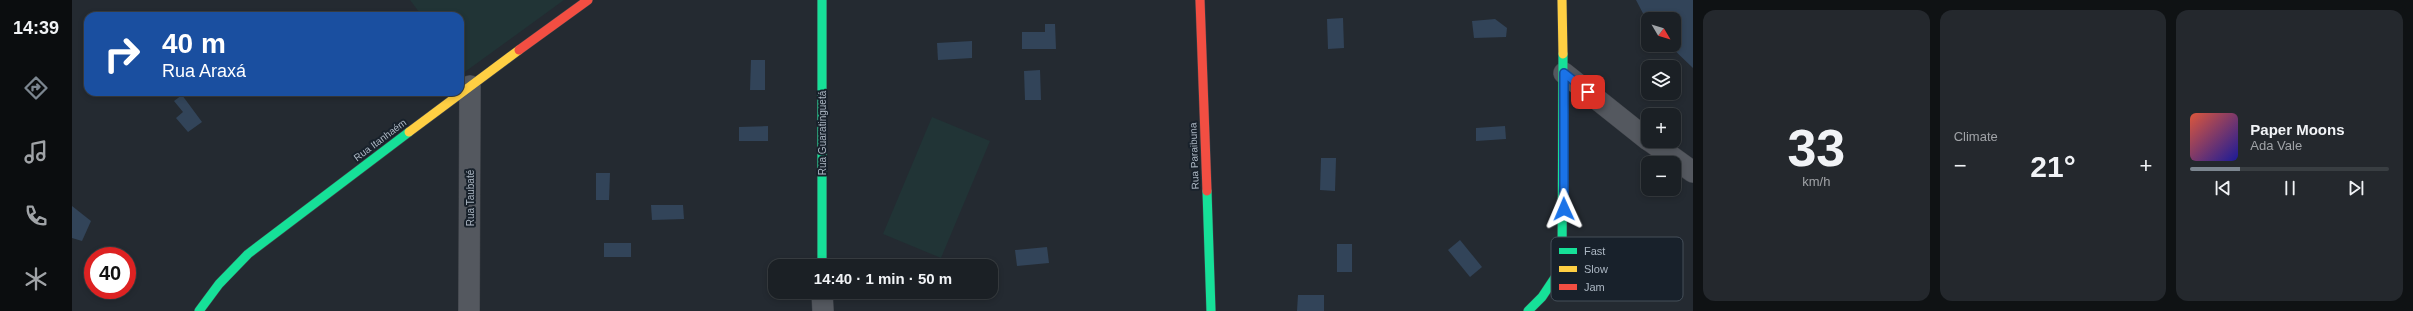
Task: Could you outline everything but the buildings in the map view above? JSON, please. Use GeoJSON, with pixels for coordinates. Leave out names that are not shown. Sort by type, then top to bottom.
{"type":"FeatureCollection","features":[{"type":"Feature","properties":{"kind":"street","name":"Rua Itanhaém"},"geometry":{"type":"LineString","coordinates":[[464,91],[588,0]]}},
{"type":"Feature","properties":{"kind":"street","name":"Rua Guaratinguetá"},"geometry":{"type":"LineString","coordinates":[[822,0],[822,259]]}},
{"type":"Feature","properties":{"kind":"street","name":"Rua Paraibuna"},"geometry":{"type":"LineString","coordinates":[[1200,0],[1211,311]]}},
{"type":"Feature","properties":{"kind":"street"},"geometry":{"type":"LineString","coordinates":[[1562,0],[1564,73],[1562,237]]}},
{"type":"Feature","properties":{"kind":"street"},"geometry":{"type":"LineString","coordinates":[[1564,73],[1641,134]]}},
{"type":"Feature","properties":{"kind":"street","name":"Rua Taubaté"},"geometry":{"type":"LineString","coordinates":[[470,86],[470,311]]}},
{"type":"Feature","properties":{"kind":"street","name":"Rua Itanhaém"},"geometry":{"type":"LineString","coordinates":[[198,311],[219,284],[248,254],[457,96]]}},
{"type":"Feature","properties":{"kind":"street"},"geometry":{"type":"LineString","coordinates":[[1660,148],[1693,172]]}},
{"type":"Feature","properties":{"kind":"street"},"geometry":{"type":"LineString","coordinates":[[1528,311],[1542,297],[1551,284]]}},
{"type":"Feature","properties":{"kind":"street"},"geometry":{"type":"LineString","coordinates":[[822,299],[822,311]]}},
{"type":"Feature","properties":{"kind":"shaded area"},"geometry":{"type":"Polygon","coordinates":[[[410,0],[564,0],[464,73],[464,12],[419,12],[410,0]]]}},
{"type":"Feature","properties":{"kind":"shaded area"},"geometry":{"type":"Polygon","coordinates":[[[932,117],[990,141],[941,258],[883,234],[932,117]]]}},
{"type":"Feature","properties":{"kind":"water"},"geometry":{"type":"Polygon","coordinates":[[[1636,0],[1693,0],[1693,68],[1676,52],[1681,52],[1681,12],[1642,12],[1636,0]]]}},
{"type":"Feature","properties":{"kind":"water"},"geometry":{"type":"Polygon","coordinates":[[[1343,18],[1344,48],[1328,49],[1327,19],[1343,18]]]}},
{"type":"Feature","properties":{"kind":"water"},"geometry":{"type":"Polygon","coordinates":[[[1495,19],[1507,28],[1506,37],[1474,38],[1472,21],[1495,19]]]}},
{"type":"Feature","properties":{"kind":"water"},"geometry":{"type":"Polygon","coordinates":[[[1045,24],[1055,24],[1056,49],[1022,49],[1022,32],[1045,32],[1045,24]]]}},
{"type":"Feature","properties":{"kind":"water"},"geometry":{"type":"Polygon","coordinates":[[[972,41],[972,58],[938,60],[937,43],[972,41]]]}},
{"type":"Feature","properties":{"kind":"water"},"geometry":{"type":"Polygon","coordinates":[[[751,60],[765,60],[765,90],[750,90],[751,60]]]}},
{"type":"Feature","properties":{"kind":"water"},"geometry":{"type":"Polygon","coordinates":[[[1040,70],[1041,100],[1025,100],[1024,71],[1040,70]]]}},
{"type":"Feature","properties":{"kind":"water"},"geometry":{"type":"Polygon","coordinates":[[[183,96],[202,122],[188,132],[176,118],[183,112],[174,101],[183,96]]]}},
{"type":"Feature","properties":{"kind":"water"},"geometry":{"type":"Polygon","coordinates":[[[768,126],[768,141],[739,141],[739,127],[768,126]]]}},
{"type":"Feature","properties":{"kind":"water"},"geometry":{"type":"Polygon","coordinates":[[[1505,126],[1506,139],[1476,141],[1476,128],[1505,126]]]}},
{"type":"Feature","properties":{"kind":"water"},"geometry":{"type":"Polygon","coordinates":[[[1321,158],[1336,158],[1335,191],[1320,190],[1321,158]]]}},
{"type":"Feature","properties":{"kind":"water"},"geometry":{"type":"Polygon","coordinates":[[[596,173],[610,173],[609,200],[596,200],[596,173]]]}},
{"type":"Feature","properties":{"kind":"water"},"geometry":{"type":"Polygon","coordinates":[[[651,205],[683,205],[684,219],[652,220],[651,205]]]}},
{"type":"Feature","properties":{"kind":"water"},"geometry":{"type":"Polygon","coordinates":[[[72,206],[91,221],[82,241],[72,238],[72,206]]]}},
{"type":"Feature","properties":{"kind":"water"},"geometry":{"type":"Polygon","coordinates":[[[1460,240],[1482,267],[1470,277],[1448,250],[1460,240]]]}},
{"type":"Feature","properties":{"kind":"water"},"geometry":{"type":"Polygon","coordinates":[[[604,243],[631,243],[631,257],[604,257],[604,243]]]}},
{"type":"Feature","properties":{"kind":"water"},"geometry":{"type":"Polygon","coordinates":[[[1337,244],[1352,244],[1352,272],[1337,272],[1337,244]]]}},
{"type":"Feature","properties":{"kind":"water"},"geometry":{"type":"Polygon","coordinates":[[[1047,247],[1049,263],[1017,266],[1015,250],[1047,247]]]}},
{"type":"Feature","properties":{"kind":"water"},"geometry":{"type":"Polygon","coordinates":[[[1298,295],[1324,295],[1324,311],[1297,311],[1298,295]]]}},
{"type":"Feature","properties":{"kind":"traffic: fast"},"geometry":{"type":"LineString","coordinates":[[822,0],[822,259]]}},
{"type":"Feature","properties":{"kind":"traffic: fast"},"geometry":{"type":"LineString","coordinates":[[1562,237],[1563,54]]}},
{"type":"Feature","properties":{"kind":"traffic: fast"},"geometry":{"type":"LineString","coordinates":[[199,311],[219,284],[248,254],[409,132]]}},
{"type":"Feature","properties":{"kind":"traffic: fast"},"geometry":{"type":"LineString","coordinates":[[1207,191],[1211,311]]}},
{"type":"Feature","properties":{"kind":"traffic: fast"},"geometry":{"type":"LineString","coordinates":[[1528,311],[1542,297],[1551,284]]}},
{"type":"Feature","properties":{"kind":"traffic: slow"},"geometry":{"type":"LineString","coordinates":[[1562,0],[1563,54]]}},
{"type":"Feature","properties":{"kind":"traffic: slow"},"geometry":{"type":"LineString","coordinates":[[464,91],[519,50]]}},
{"type":"Feature","properties":{"kind":"traffic: slow"},"geometry":{"type":"LineString","coordinates":[[409,132],[457,96]]}},
{"type":"Feature","properties":{"kind":"traffic: jam"},"geometry":{"type":"LineString","coordinates":[[519,50],[588,0]]}},
{"type":"Feature","properties":{"kind":"traffic: jam"},"geometry":{"type":"LineString","coordinates":[[1200,0],[1207,191]]}},
{"type":"Feature","properties":{"kind":"route"},"geometry":{"type":"LineString","coordinates":[[1564,209],[1564,73],[1588,92]]}}]}
